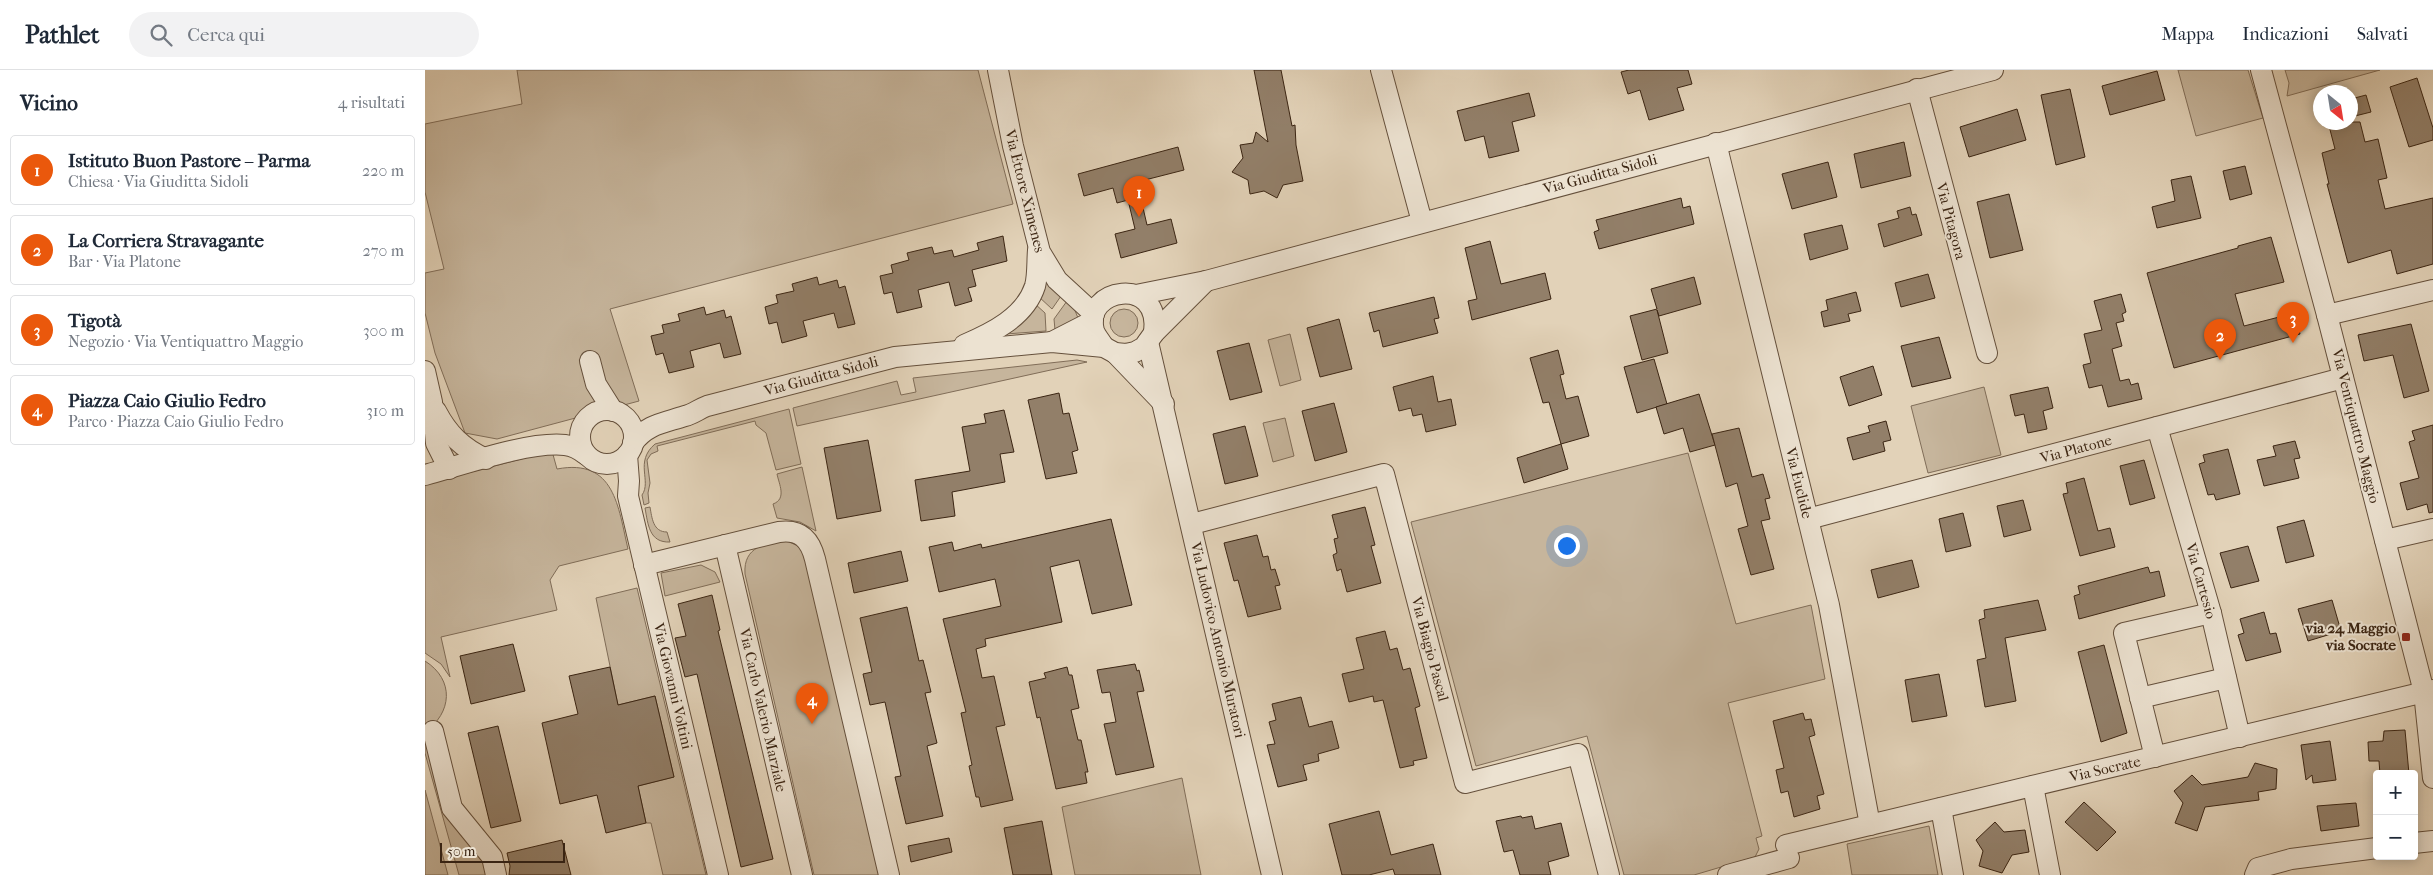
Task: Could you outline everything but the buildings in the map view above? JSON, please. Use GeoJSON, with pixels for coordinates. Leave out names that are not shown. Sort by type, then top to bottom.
{"type":"FeatureCollection","features":[{"type":"Feature","properties":{"kind":"street"},"geometry":{"type":"LineString","coordinates":[[1381,70],[1422,222]]}},
{"type":"Feature","properties":{"kind":"street","name":"Via Giuditta Sidoli"},"geometry":{"type":"LineString","coordinates":[[1052,342],[1094,317],[1106,298],[1116,293],[1136,294],[1206,281],[1993,70]]}},
{"type":"Feature","properties":{"kind":"street","name":"Via Ventiquattro Maggio"},"geometry":{"type":"LineString","coordinates":[[2263,72],[2385,540],[2429,691],[2433,778]]}},
{"type":"Feature","properties":{"kind":"street","name":"Via Ettore Ximenes"},"geometry":{"type":"LineString","coordinates":[[997,74],[1037,243],[1043,260],[1051,273],[1070,290],[1094,317]]}},
{"type":"Feature","properties":{"kind":"street","name":"Via Pitagora"},"geometry":{"type":"LineString","coordinates":[[1917,90],[1987,352]]}},
{"type":"Feature","properties":{"kind":"street","name":"Via Euclide"},"geometry":{"type":"LineString","coordinates":[[1716,143],[1829,605],[1871,825]]}},
{"type":"Feature","properties":{"kind":"street","name":"Via Giuditta Sidoli"},"geometry":{"type":"LineString","coordinates":[[933,353],[955,348],[988,334],[1007,322],[1021,309],[1035,284],[1037,243]]}},
{"type":"Feature","properties":{"kind":"street","name":"Via Giuditta Sidoli"},"geometry":{"type":"LineString","coordinates":[[425,475],[536,446],[566,445],[578,449],[591,458],[612,464],[630,449],[643,432],[653,425],[685,416],[711,405],[887,359],[1052,342],[1126,354],[1135,352],[1206,281]]}},
{"type":"Feature","properties":{"kind":"street"},"geometry":{"type":"LineString","coordinates":[[1070,290],[1116,293]]}},
{"type":"Feature","properties":{"kind":"street"},"geometry":{"type":"LineString","coordinates":[[2327,315],[2433,290]]}},
{"type":"Feature","properties":{"kind":"street"},"geometry":{"type":"LineString","coordinates":[[1136,294],[1149,305],[1154,315],[1151,338]]}},
{"type":"Feature","properties":{"kind":"street"},"geometry":{"type":"LineString","coordinates":[[1094,317],[1094,331],[1164,405]]}},
{"type":"Feature","properties":{"kind":"street","name":"Via Ludovico Antonio Muratori"},"geometry":{"type":"LineString","coordinates":[[1151,338],[1164,405],[1272,875]]}},
{"type":"Feature","properties":{"kind":"street"},"geometry":{"type":"LineString","coordinates":[[590,361],[595,381],[619,414],[632,428],[630,449]]}},
{"type":"Feature","properties":{"kind":"street"},"geometry":{"type":"LineString","coordinates":[[425,371],[432,402],[447,439],[449,469]]}},
{"type":"Feature","properties":{"kind":"street","name":"Via Platone"},"geometry":{"type":"LineString","coordinates":[[1808,519],[2343,378]]}},
{"type":"Feature","properties":{"kind":"street"},"geometry":{"type":"LineString","coordinates":[[591,458],[580,441],[595,381]]}},
{"type":"Feature","properties":{"kind":"street"},"geometry":{"type":"LineString","coordinates":[[425,450],[432,431],[432,402]]}},
{"type":"Feature","properties":{"kind":"street"},"geometry":{"type":"LineString","coordinates":[[432,402],[445,427],[460,445],[486,459]]}},
{"type":"Feature","properties":{"kind":"street","name":"Via Giuditta Sidoli"},"geometry":{"type":"LineString","coordinates":[[536,446],[586,421],[597,412],[619,414],[689,405],[711,405]]}},
{"type":"Feature","properties":{"kind":"street","name":"Via Cartesio"},"geometry":{"type":"LineString","coordinates":[[2157,427],[2211,613],[2240,736]]}},
{"type":"Feature","properties":{"kind":"street","name":"Via Giovanni Voltini"},"geometry":{"type":"LineString","coordinates":[[630,449],[628,496],[718,875]]}},
{"type":"Feature","properties":{"kind":"street","name":"Via Giovanni Voltini"},"geometry":{"type":"LineString","coordinates":[[591,458],[612,475],[628,496]]}},
{"type":"Feature","properties":{"kind":"street","name":"Via Biagio Pascal"},"geometry":{"type":"LineString","coordinates":[[1192,524],[1384,474],[1465,783],[1578,754],[1609,875]]}},
{"type":"Feature","properties":{"kind":"street"},"geometry":{"type":"LineString","coordinates":[[2385,540],[2433,528]]}},
{"type":"Feature","properties":{"kind":"street"},"geometry":{"type":"LineString","coordinates":[[644,565],[784,531],[801,535],[810,543],[889,875]]}},
{"type":"Feature","properties":{"kind":"street","name":"Via Carlo Valerio Marziale"},"geometry":{"type":"LineString","coordinates":[[725,545],[802,875]]}},
{"type":"Feature","properties":{"kind":"street"},"geometry":{"type":"LineString","coordinates":[[2155,757],[2123,633],[2211,613]]}},
{"type":"Feature","properties":{"kind":"street"},"geometry":{"type":"LineString","coordinates":[[2140,698],[2226,678]]}},
{"type":"Feature","properties":{"kind":"street","name":"Via Socrate"},"geometry":{"type":"LineString","coordinates":[[1728,875],[1787,851],[1871,825],[2429,691]]}},
{"type":"Feature","properties":{"kind":"street"},"geometry":{"type":"LineString","coordinates":[[433,731],[452,808],[492,857],[496,875]]}},
{"type":"Feature","properties":{"kind":"street"},"geometry":{"type":"LineString","coordinates":[[2033,786],[2050,875]]}},
{"type":"Feature","properties":{"kind":"street"},"geometry":{"type":"LineString","coordinates":[[1941,808],[1953,875]]}},
{"type":"Feature","properties":{"kind":"street"},"geometry":{"type":"LineString","coordinates":[[2418,843],[2433,841]]}},
{"type":"Feature","properties":{"kind":"street"},"geometry":{"type":"LineString","coordinates":[[2256,871],[2291,859],[2373,849]]}},
{"type":"Feature","properties":{"kind":"shaded area"},"geometry":{"type":"Polygon","coordinates":[[[517,70],[978,70],[1013,204],[610,309],[639,401],[497,439],[465,433],[435,353],[425,313],[425,273],[444,269],[425,192],[425,124],[522,104],[517,70]]]}},
{"type":"Feature","properties":{"kind":"shaded area"},"geometry":{"type":"Polygon","coordinates":[[[2178,70],[2248,70],[2263,118],[2196,136],[2178,70]]]}},
{"type":"Feature","properties":{"kind":"shaded area"},"geometry":{"type":"Polygon","coordinates":[[[2285,70],[2380,70],[2326,85],[2313,85],[2313,89],[2287,96],[2289,83],[2285,70]]]}},
{"type":"Feature","properties":{"kind":"shaded area"},"geometry":{"type":"Polygon","coordinates":[[[1043,279],[1061,296],[1052,309],[1038,296],[1043,279]]]}},
{"type":"Feature","properties":{"kind":"shaded area"},"geometry":{"type":"Polygon","coordinates":[[[1067,301],[1074,308],[1078,318],[1055,330],[1054,319],[1067,301]]]}},
{"type":"Feature","properties":{"kind":"shaded area"},"geometry":{"type":"Polygon","coordinates":[[[1034,303],[1045,313],[1046,331],[1006,334],[1034,303]]]}},
{"type":"Feature","properties":{"kind":"shaded area"},"geometry":{"type":"Polygon","coordinates":[[[1124,309],[1134,313],[1138,323],[1134,333],[1124,337],[1114,333],[1110,323],[1114,313],[1124,309]]]}},
{"type":"Feature","properties":{"kind":"shaded area"},"geometry":{"type":"Polygon","coordinates":[[[1290,334],[1301,380],[1280,386],[1268,340],[1290,334]]]}},
{"type":"Feature","properties":{"kind":"shaded area"},"geometry":{"type":"Polygon","coordinates":[[[1077,360],[1087,362],[797,426],[793,408],[897,381],[901,395],[916,392],[913,378],[1077,360]]]}},
{"type":"Feature","properties":{"kind":"shaded area"},"geometry":{"type":"Polygon","coordinates":[[[1984,387],[2001,455],[1928,473],[1911,406],[1984,387]]]}},
{"type":"Feature","properties":{"kind":"shaded area"},"geometry":{"type":"Polygon","coordinates":[[[789,409],[801,464],[776,470],[766,433],[756,425],[755,421],[657,446],[658,451],[651,454],[647,460],[650,483],[649,503],[644,505],[642,495],[645,490],[644,464],[649,451],[655,444],[789,409]]]}},
{"type":"Feature","properties":{"kind":"shaded area"},"geometry":{"type":"Polygon","coordinates":[[[1285,418],[1294,456],[1273,462],[1263,423],[1285,418]]]}},
{"type":"Feature","properties":{"kind":"shaded area"},"geometry":{"type":"Polygon","coordinates":[[[552,451],[557,469],[576,468],[591,471],[602,478],[611,489],[621,517],[628,549],[559,566],[550,580],[557,610],[441,637],[450,677],[441,664],[425,653],[425,484],[552,451]]]}},
{"type":"Feature","properties":{"kind":"shaded area"},"geometry":{"type":"Polygon","coordinates":[[[1688,453],[1736,624],[1811,605],[1825,679],[1728,703],[1762,836],[1756,838],[1759,849],[1755,857],[1694,875],[1624,875],[1587,736],[1476,766],[1411,522],[1688,453]]]}},
{"type":"Feature","properties":{"kind":"shaded area"},"geometry":{"type":"Polygon","coordinates":[[[802,467],[816,531],[800,522],[777,518],[773,504],[780,499],[781,495],[777,474],[802,467]]]}},
{"type":"Feature","properties":{"kind":"shaded area"},"geometry":{"type":"Polygon","coordinates":[[[650,507],[654,524],[659,530],[667,532],[670,542],[658,539],[651,531],[645,508],[650,507]]]}},
{"type":"Feature","properties":{"kind":"shaded area"},"geometry":{"type":"Polygon","coordinates":[[[787,541],[798,546],[805,555],[880,875],[814,875],[745,574],[745,565],[748,557],[757,548],[771,543],[787,541]]]}},
{"type":"Feature","properties":{"kind":"shaded area"},"geometry":{"type":"Polygon","coordinates":[[[701,565],[715,572],[720,582],[665,596],[661,573],[701,565]]]}},
{"type":"Feature","properties":{"kind":"shaded area"},"geometry":{"type":"Polygon","coordinates":[[[637,588],[706,875],[663,875],[651,823],[646,823],[638,786],[674,777],[655,696],[618,705],[596,598],[637,588]]]}},
{"type":"Feature","properties":{"kind":"shaded area"},"geometry":{"type":"Polygon","coordinates":[[[425,661],[441,677],[446,696],[441,716],[425,732],[425,661]]]}},
{"type":"Feature","properties":{"kind":"shaded area"},"geometry":{"type":"Polygon","coordinates":[[[428,739],[486,862],[489,875],[459,875],[425,753],[425,741],[428,739]]]}},
{"type":"Feature","properties":{"kind":"shaded area"},"geometry":{"type":"Polygon","coordinates":[[[1182,778],[1201,875],[1075,875],[1062,807],[1182,778]]]}},
{"type":"Feature","properties":{"kind":"shaded area"},"geometry":{"type":"Polygon","coordinates":[[[425,790],[448,875],[425,875],[425,790]]]}},
{"type":"Feature","properties":{"kind":"shaded area"},"geometry":{"type":"Polygon","coordinates":[[[1929,826],[1938,875],[1852,875],[1847,844],[1929,826]]]}},
{"type":"Feature","properties":{"kind":"place","name":"Istituto Buon Pastore – Parma"},"geometry":{"type":"Point","coordinates":[1139,217]}},
{"type":"Feature","properties":{"kind":"place","name":"Tigotà"},"geometry":{"type":"Point","coordinates":[2293,343]}},
{"type":"Feature","properties":{"kind":"place","name":"La Corriera Stravagante"},"geometry":{"type":"Point","coordinates":[2220,360]}},
{"type":"Feature","properties":{"kind":"place","name":"via 24 Maggio via Socrate"},"geometry":{"type":"Point","coordinates":[2406,637]}},
{"type":"Feature","properties":{"kind":"place","name":"Piazza Caio Giulio Fedro"},"geometry":{"type":"Point","coordinates":[812,724]}}]}
